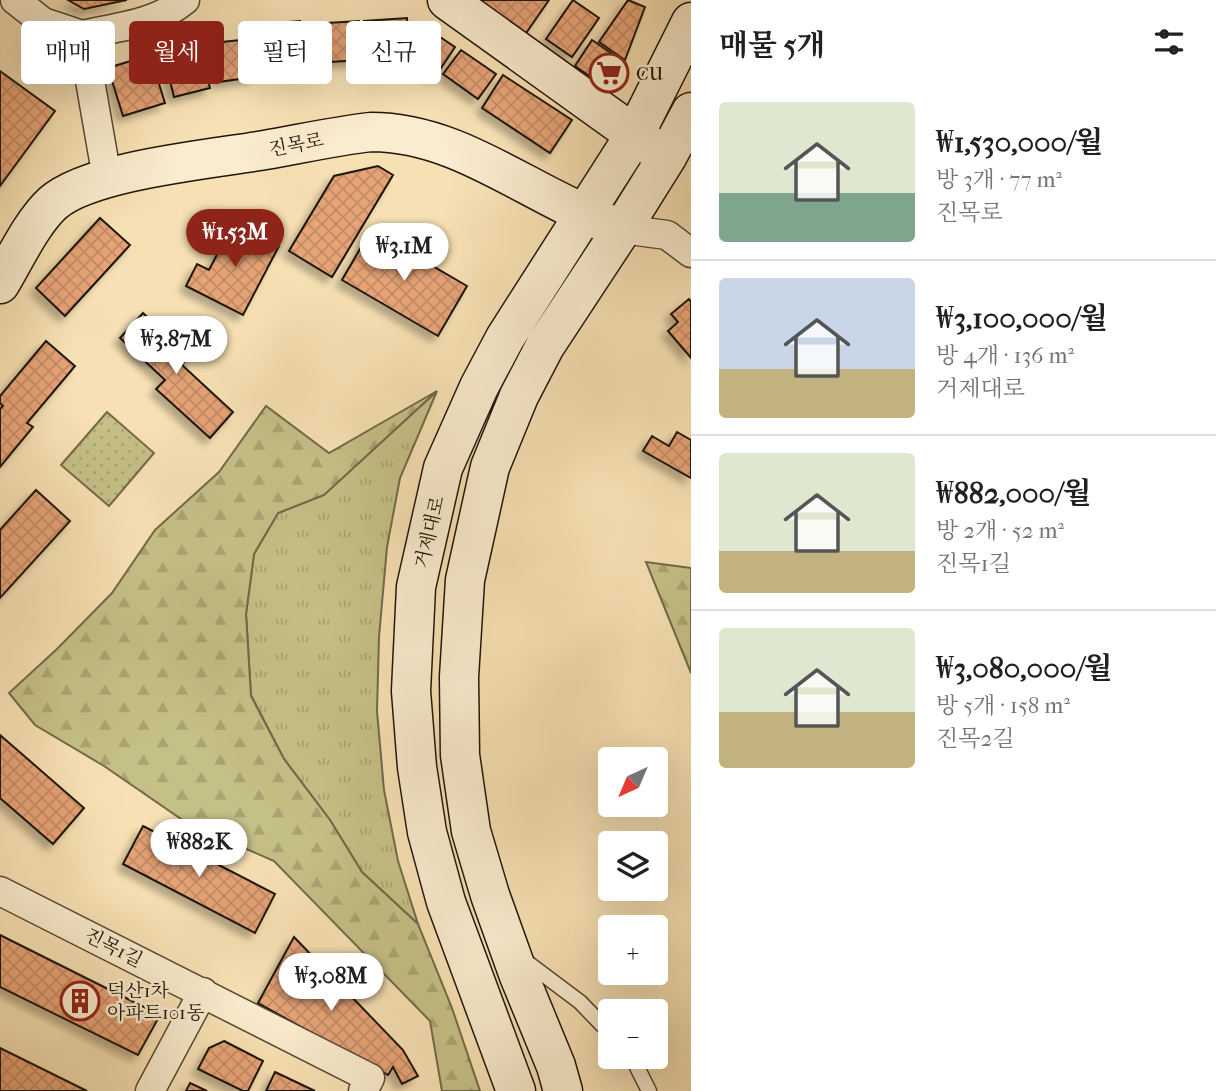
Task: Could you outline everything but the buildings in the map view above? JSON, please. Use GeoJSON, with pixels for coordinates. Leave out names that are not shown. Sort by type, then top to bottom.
{"type":"FeatureCollection","features":[{"type":"Feature","properties":{"kind":"street"},"geometry":{"type":"LineString","coordinates":[[15,0],[42,21]]}},
{"type":"Feature","properties":{"kind":"street"},"geometry":{"type":"LineString","coordinates":[[115,28],[154,19],[185,0]]}},
{"type":"Feature","properties":{"kind":"street"},"geometry":{"type":"LineString","coordinates":[[447,0],[667,157]]}},
{"type":"Feature","properties":{"kind":"street","name":"거제대로"},"geometry":{"type":"LineString","coordinates":[[516,1091],[446,902],[427,832],[417,767],[411,691],[416,587],[443,468],[474,399],[505,338],[634,136],[691,22]]}},
{"type":"Feature","properties":{"kind":"street"},"geometry":{"type":"LineString","coordinates":[[91,84],[107,178]]}},
{"type":"Feature","properties":{"kind":"street"},"geometry":{"type":"LineString","coordinates":[[563,1091],[556,1066],[509,948],[471,831],[460,755],[459,677],[465,580],[491,467],[519,396],[545,346],[667,157],[691,112]]}},
{"type":"Feature","properties":{"kind":"street","name":"진목로"},"geometry":{"type":"LineString","coordinates":[[0,284],[38,221],[54,202],[74,190],[107,178],[345,135],[395,132],[421,138],[507,173],[584,215],[622,229]]}},
{"type":"Feature","properties":{"kind":"street"},"geometry":{"type":"LineString","coordinates":[[622,229],[667,235],[691,253]]}},
{"type":"Feature","properties":{"kind":"street","name":"진목1길"},"geometry":{"type":"LineString","coordinates":[[0,891],[370,1078],[363,1091]]}},
{"type":"Feature","properties":{"kind":"street"},"geometry":{"type":"LineString","coordinates":[[150,1091],[203,992]]}},
{"type":"Feature","properties":{"kind":"lane"},"geometry":{"type":"LineString","coordinates":[[509,948],[580,1002],[598,1021]]}},
{"type":"Feature","properties":{"kind":"lane"},"geometry":{"type":"LineString","coordinates":[[638,1069],[649,1091]]}},
{"type":"Feature","properties":{"kind":"green space"},"geometry":{"type":"Polygon","coordinates":[[[437,391],[400,478],[387,547],[379,637],[377,711],[384,790],[398,861],[418,924],[362,872],[330,820],[284,759],[251,695],[246,614],[254,554],[278,513],[324,495],[437,391]]]}},
{"type":"Feature","properties":{"kind":"green space"},"geometry":{"type":"Polygon","coordinates":[[[437,391],[324,495],[278,513],[254,554],[246,614],[251,696],[284,759],[330,820],[362,872],[418,924],[452,1008],[480,1091],[442,1091],[430,1021],[274,861],[187,823],[104,766],[35,725],[9,693],[112,593],[155,530],[219,472],[266,406],[329,453],[437,391]]]}},
{"type":"Feature","properties":{"kind":"green space"},"geometry":{"type":"Polygon","coordinates":[[[107,412],[154,453],[109,506],[61,465],[107,412]]]}},
{"type":"Feature","properties":{"kind":"green space"},"geometry":{"type":"Polygon","coordinates":[[[646,562],[691,568],[691,673],[646,562]]]}},
{"type":"Feature","properties":{"kind":"place","name":"CU"},"geometry":{"type":"Point","coordinates":[609,73]}},
{"type":"Feature","properties":{"kind":"place","name":"덕산1차 아파트101동"},"geometry":{"type":"Point","coordinates":[80,1001]}}]}
